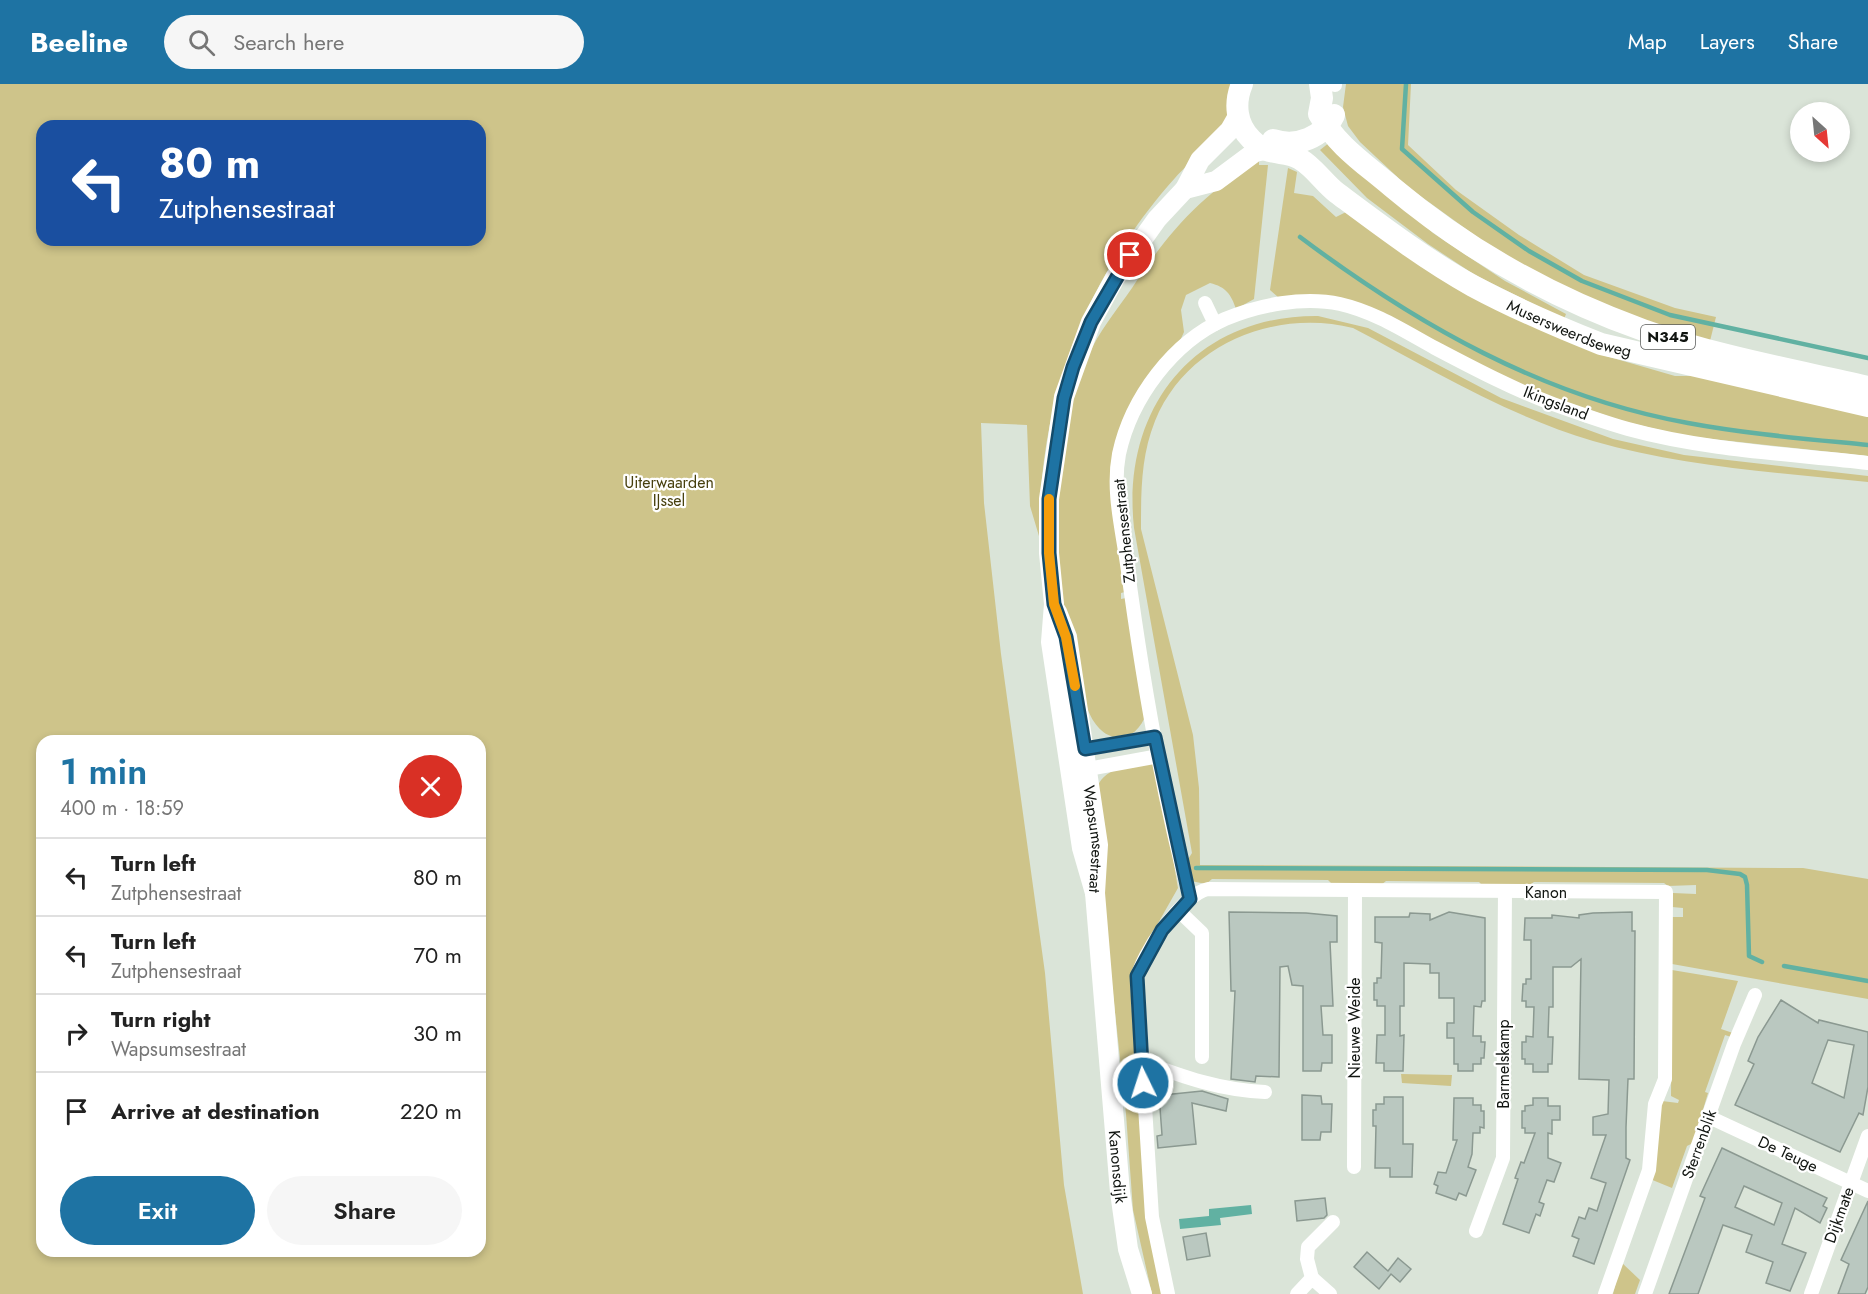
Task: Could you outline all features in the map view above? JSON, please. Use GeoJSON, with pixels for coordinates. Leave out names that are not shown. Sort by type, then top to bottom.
{"type":"FeatureCollection","features":[{"type":"Feature","properties":{"kind":"main road","name":"N345"},"geometry":{"type":"LineString","coordinates":[[1320,84],[1322,98],[1319,114],[1330,121]]}},
{"type":"Feature","properties":{"kind":"main road"},"geometry":{"type":"LineString","coordinates":[[1294,149],[1330,121],[1337,100],[1335,84]]}},
{"type":"Feature","properties":{"kind":"main road"},"geometry":{"type":"LineString","coordinates":[[1244,85],[1237,102],[1238,116],[1259,141]]}},
{"type":"Feature","properties":{"kind":"main road"},"geometry":{"type":"LineString","coordinates":[[1244,85],[1259,141]]}},
{"type":"Feature","properties":{"kind":"main road","name":"Musersweerdseweg"},"geometry":{"type":"LineString","coordinates":[[1330,121],[1344,132],[1385,180],[1440,225],[1480,253],[1587,308],[1645,331],[1739,357],[1868,387]]}},
{"type":"Feature","properties":{"kind":"main road","name":"N345"},"geometry":{"type":"LineString","coordinates":[[1259,141],[1294,149]]}},
{"type":"Feature","properties":{"kind":"main road","name":"Musersweerdseweg"},"geometry":{"type":"LineString","coordinates":[[1294,149],[1335,192],[1472,285],[1572,333],[1601,344],[1685,365],[1868,406]]}},
{"type":"Feature","properties":{"kind":"street","name":"Wapsumsestraat"},"geometry":{"type":"LineString","coordinates":[[1095,893],[1082,848],[1052,642],[1054,604],[1049,553],[1049,499],[1064,398],[1091,322],[1114,278],[1157,219],[1185,189],[1200,160],[1230,130],[1238,116]]}},
{"type":"Feature","properties":{"kind":"street"},"geometry":{"type":"LineString","coordinates":[[1185,189],[1216,181],[1255,152],[1259,141]]}},
{"type":"Feature","properties":{"kind":"street","name":"Ikingsland"},"geometry":{"type":"LineString","coordinates":[[1259,307],[1323,302],[1366,312],[1490,376],[1552,404],[1629,429],[1736,447],[1868,463]]}},
{"type":"Feature","properties":{"kind":"street"},"geometry":{"type":"LineString","coordinates":[[1205,303],[1215,324]]}},
{"type":"Feature","properties":{"kind":"street","name":"Zutphensestraat"},"geometry":{"type":"LineString","coordinates":[[1190,899],[1155,737],[1119,513],[1117,494],[1120,453],[1139,401],[1155,376],[1178,351],[1215,324],[1259,307]]}},
{"type":"Feature","properties":{"kind":"street","name":"Wapsumsestraat"},"geometry":{"type":"LineString","coordinates":[[1054,604],[1066,637],[1088,769],[1098,845],[1095,893]]}},
{"type":"Feature","properties":{"kind":"street"},"geometry":{"type":"LineString","coordinates":[[1068,762],[1085,749],[1155,737]]}},
{"type":"Feature","properties":{"kind":"street"},"geometry":{"type":"LineString","coordinates":[[1068,762],[1088,769],[1159,756]]}},
{"type":"Feature","properties":{"kind":"street","name":"Kanon"},"geometry":{"type":"LineString","coordinates":[[1179,911],[1196,893],[1208,889],[1666,892],[1665,1079],[1655,1104],[1649,1170],[1605,1294]]}},
{"type":"Feature","properties":{"kind":"street","name":"Nieuwe Weide"},"geometry":{"type":"LineString","coordinates":[[1354,1167],[1355,890]]}},
{"type":"Feature","properties":{"kind":"street","name":"Barmelskamp"},"geometry":{"type":"LineString","coordinates":[[1476,1231],[1503,1158],[1505,891]]}},
{"type":"Feature","properties":{"kind":"street","name":"Kanonsdijk"},"geometry":{"type":"LineString","coordinates":[[1095,893],[1120,1192],[1128,1249],[1142,1294]]}},
{"type":"Feature","properties":{"kind":"street"},"geometry":{"type":"LineString","coordinates":[[1179,911],[1196,924],[1203,937],[1202,1057]]}},
{"type":"Feature","properties":{"kind":"street","name":"Kanonsdijk"},"geometry":{"type":"LineString","coordinates":[[1168,1294],[1152,1217],[1137,976],[1162,930],[1179,911]]}},
{"type":"Feature","properties":{"kind":"street","name":"Sterrenblik"},"geometry":{"type":"LineString","coordinates":[[1645,1294],[1708,1117],[1755,995]]}},
{"type":"Feature","properties":{"kind":"street"},"geometry":{"type":"LineString","coordinates":[[1141,1061],[1203,1084],[1239,1091],[1264,1092]]}},
{"type":"Feature","properties":{"kind":"street","name":"De Teuge"},"geometry":{"type":"LineString","coordinates":[[1708,1117],[1868,1191]]}},
{"type":"Feature","properties":{"kind":"street","name":"Dijkmate"},"geometry":{"type":"LineString","coordinates":[[1811,1294],[1868,1136]]}},
{"type":"Feature","properties":{"kind":"street"},"geometry":{"type":"LineString","coordinates":[[1330,1294],[1312,1278],[1307,1259],[1308,1247],[1333,1222]]}},
{"type":"Feature","properties":{"kind":"street"},"geometry":{"type":"LineString","coordinates":[[1297,1294],[1312,1278]]}},
{"type":"Feature","properties":{"kind":"green space","name":"Uiterwaarden IJssel"},"geometry":{"type":"Polygon","coordinates":[[[0,84],[1232,84],[1229,112],[1222,128],[1155,201],[1125,243],[1086,311],[1060,383],[1051,420],[1044,458],[1039,536],[1030,506],[1027,425],[981,423],[984,503],[1001,654],[1045,973],[1064,1185],[1083,1294],[0,1294],[0,84]]]}},
{"type":"Feature","properties":{"kind":"green space"},"geometry":{"type":"Polygon","coordinates":[[[1346,84],[1411,84],[1408,145],[1456,190],[1519,235],[1584,275],[1675,308],[1716,317],[1709,345],[1689,340],[1520,268],[1408,187],[1360,142],[1348,126],[1343,107],[1346,84]]]}},
{"type":"Feature","properties":{"kind":"green space"},"geometry":{"type":"Polygon","coordinates":[[[1330,142],[1433,233],[1505,281],[1566,314],[1564,319],[1475,275],[1428,244],[1367,198],[1320,150],[1330,142]]]}},
{"type":"Feature","properties":{"kind":"green space"},"geometry":{"type":"Polygon","coordinates":[[[1259,161],[1259,165],[1268,165],[1254,299],[1236,309],[1227,292],[1210,283],[1186,295],[1181,310],[1184,332],[1178,345],[1149,377],[1112,495],[1125,592],[1121,593],[1121,599],[1126,598],[1147,712],[1134,732],[1126,737],[1117,738],[1101,730],[1088,710],[1064,607],[1059,557],[1058,499],[1070,412],[1078,384],[1097,339],[1159,250],[1187,216],[1203,201],[1259,161]]]}},
{"type":"Feature","properties":{"kind":"green space"},"geometry":{"type":"Polygon","coordinates":[[[1288,168],[1297,172],[1294,193],[1313,196],[1336,217],[1348,211],[1599,354],[1675,376],[1706,376],[1868,410],[1868,456],[1685,436],[1622,421],[1531,390],[1467,359],[1396,319],[1279,298],[1270,290],[1288,168]]]}},
{"type":"Feature","properties":{"kind":"green space"},"geometry":{"type":"Polygon","coordinates":[[[1318,316],[1368,328],[1501,398],[1613,439],[1684,455],[1868,476],[1868,482],[1695,463],[1593,441],[1561,431],[1500,405],[1353,328],[1324,323],[1294,324],[1265,329],[1237,338],[1211,352],[1189,371],[1170,394],[1155,421],[1144,461],[1141,501],[1141,529],[1193,735],[1199,788],[1200,865],[1803,868],[1868,879],[1868,999],[1672,964],[1672,917],[1683,917],[1683,908],[1672,907],[1673,893],[1696,894],[1696,885],[1534,882],[1528,886],[1483,886],[1479,882],[1386,881],[1381,885],[1332,884],[1328,880],[1212,879],[1206,884],[1191,881],[1185,864],[1192,853],[1134,528],[1133,484],[1140,444],[1154,408],[1175,377],[1202,351],[1236,332],[1274,320],[1318,316]]]}},
{"type":"Feature","properties":{"kind":"green space"},"geometry":{"type":"Polygon","coordinates":[[[1152,763],[1158,772],[1178,888],[1136,962],[1131,985],[1147,1219],[1163,1294],[1152,1294],[1133,1210],[1126,1114],[1107,938],[1097,787],[1101,780],[1113,771],[1152,763]]]}},
{"type":"Feature","properties":{"kind":"green space"},"geometry":{"type":"Polygon","coordinates":[[[1672,970],[1738,981],[1721,1029],[1733,1033],[1731,1037],[1725,1035],[1705,1092],[1708,1093],[1693,1143],[1687,1146],[1672,1188],[1650,1179],[1660,1104],[1662,1101],[1678,1103],[1679,1100],[1671,1096],[1672,970]]]}},
{"type":"Feature","properties":{"kind":"green space"},"geometry":{"type":"Polygon","coordinates":[[[1401,1074],[1452,1075],[1451,1086],[1402,1083],[1401,1074]]]}},
{"type":"Feature","properties":{"kind":"green space"},"geometry":{"type":"Polygon","coordinates":[[[1621,1262],[1640,1280],[1635,1294],[1613,1294],[1621,1262]]]}},
{"type":"Feature","properties":{"kind":"water"},"geometry":{"type":"Polygon","coordinates":[[[1251,1205],[1252,1214],[1220,1218],[1221,1225],[1180,1229],[1179,1219],[1209,1216],[1209,1209],[1251,1205]]]}},
{"type":"Feature","properties":{"kind":"building"},"geometry":{"type":"Polygon","coordinates":[[[1229,912],[1306,913],[1337,916],[1337,942],[1330,942],[1333,1006],[1321,1006],[1323,1035],[1332,1035],[1332,1063],[1322,1063],[1321,1071],[1303,1071],[1303,986],[1292,985],[1288,966],[1280,967],[1279,1077],[1256,1076],[1255,1082],[1231,1079],[1235,991],[1231,991],[1229,912]]]}},
{"type":"Feature","properties":{"kind":"building"},"geometry":{"type":"Polygon","coordinates":[[[1449,912],[1485,918],[1485,1001],[1482,1001],[1481,1007],[1474,1006],[1473,1036],[1481,1036],[1481,1042],[1485,1042],[1484,1058],[1481,1058],[1481,1064],[1473,1064],[1473,1071],[1458,1071],[1458,1064],[1454,1064],[1454,1038],[1447,1038],[1447,1023],[1454,1023],[1454,998],[1439,998],[1439,973],[1430,973],[1430,964],[1404,963],[1404,1006],[1400,1006],[1400,1036],[1404,1035],[1403,1071],[1384,1071],[1384,1063],[1376,1063],[1377,1035],[1385,1035],[1385,1006],[1377,1006],[1377,1000],[1374,1000],[1374,983],[1377,983],[1377,978],[1381,978],[1382,943],[1375,942],[1375,917],[1409,917],[1410,913],[1430,914],[1430,920],[1449,912]]]}},
{"type":"Feature","properties":{"kind":"building"},"geometry":{"type":"Polygon","coordinates":[[[1632,912],[1632,931],[1635,931],[1634,1079],[1628,1079],[1626,1127],[1626,1158],[1630,1160],[1594,1264],[1573,1256],[1579,1239],[1572,1236],[1579,1217],[1585,1219],[1589,1208],[1597,1211],[1606,1183],[1591,1178],[1606,1135],[1593,1135],[1593,1117],[1608,1114],[1609,1080],[1579,1079],[1581,959],[1571,967],[1553,967],[1553,1007],[1549,1007],[1548,1037],[1553,1037],[1552,1064],[1548,1064],[1548,1072],[1533,1072],[1533,1064],[1525,1064],[1525,1059],[1522,1059],[1522,1042],[1526,1042],[1526,1036],[1533,1037],[1534,1007],[1526,1007],[1526,1001],[1522,1001],[1523,984],[1526,984],[1526,979],[1531,979],[1531,940],[1524,940],[1525,918],[1552,918],[1552,915],[1579,918],[1579,915],[1593,913],[1632,912]]]}},
{"type":"Feature","properties":{"kind":"building"},"geometry":{"type":"Polygon","coordinates":[[[1781,1000],[1818,1023],[1819,1020],[1868,1032],[1868,1087],[1863,1115],[1859,1113],[1840,1152],[1735,1105],[1754,1064],[1748,1061],[1758,1037],[1781,1000]],[[1828,1040],[1812,1083],[1844,1098],[1854,1045],[1828,1040]]]}},
{"type":"Feature","properties":{"kind":"building"},"geometry":{"type":"Polygon","coordinates":[[[1202,1091],[1228,1099],[1226,1111],[1192,1103],[1196,1144],[1158,1148],[1157,1136],[1162,1135],[1160,1108],[1154,1108],[1154,1096],[1202,1091]]]}},
{"type":"Feature","properties":{"kind":"building"},"geometry":{"type":"Polygon","coordinates":[[[1302,1095],[1321,1096],[1322,1104],[1332,1104],[1331,1132],[1321,1132],[1320,1140],[1302,1140],[1302,1095]]]}},
{"type":"Feature","properties":{"kind":"building"},"geometry":{"type":"Polygon","coordinates":[[[1384,1097],[1403,1097],[1403,1144],[1413,1144],[1412,1177],[1390,1177],[1390,1168],[1375,1168],[1376,1126],[1373,1126],[1373,1110],[1376,1110],[1376,1104],[1384,1104],[1384,1097]]]}},
{"type":"Feature","properties":{"kind":"building"},"geometry":{"type":"Polygon","coordinates":[[[1454,1098],[1473,1098],[1473,1105],[1481,1105],[1481,1111],[1484,1111],[1484,1128],[1480,1127],[1480,1133],[1473,1133],[1472,1154],[1468,1167],[1476,1170],[1466,1196],[1459,1193],[1456,1200],[1436,1193],[1438,1186],[1434,1184],[1438,1172],[1446,1173],[1457,1140],[1453,1140],[1454,1098]]]}},
{"type":"Feature","properties":{"kind":"building"},"geometry":{"type":"Polygon","coordinates":[[[1533,1098],[1548,1098],[1548,1106],[1560,1106],[1560,1120],[1552,1120],[1552,1134],[1548,1133],[1548,1158],[1561,1163],[1554,1182],[1547,1180],[1539,1202],[1544,1204],[1540,1216],[1536,1214],[1529,1233],[1503,1224],[1518,1179],[1515,1178],[1521,1162],[1524,1163],[1535,1133],[1525,1133],[1525,1128],[1522,1128],[1522,1111],[1525,1111],[1525,1106],[1533,1105],[1533,1098]]]}},
{"type":"Feature","properties":{"kind":"building"},"geometry":{"type":"Polygon","coordinates":[[[1722,1148],[1827,1198],[1823,1206],[1827,1208],[1820,1223],[1795,1208],[1782,1244],[1806,1253],[1790,1291],[1766,1283],[1773,1262],[1746,1252],[1752,1235],[1723,1225],[1698,1294],[1669,1294],[1705,1198],[1700,1196],[1722,1148]],[[1744,1186],[1735,1207],[1774,1225],[1782,1203],[1744,1186]]]}},
{"type":"Feature","properties":{"kind":"building"},"geometry":{"type":"Polygon","coordinates":[[[1325,1198],[1327,1215],[1324,1218],[1297,1221],[1295,1201],[1325,1198]]]}},
{"type":"Feature","properties":{"kind":"building"},"geometry":{"type":"Polygon","coordinates":[[[1868,1201],[1868,1287],[1865,1294],[1838,1294],[1849,1264],[1841,1260],[1868,1201]]]}},
{"type":"Feature","properties":{"kind":"building"},"geometry":{"type":"Polygon","coordinates":[[[1206,1233],[1210,1256],[1187,1260],[1183,1237],[1206,1233]]]}},
{"type":"Feature","properties":{"kind":"building"},"geometry":{"type":"Polygon","coordinates":[[[1367,1252],[1388,1271],[1398,1258],[1411,1269],[1400,1282],[1391,1274],[1379,1289],[1354,1267],[1367,1252]]]}},
{"type":"Feature","properties":{"kind":"waterway"},"geometry":{"type":"LineString","coordinates":[[1406,84],[1402,149],[1473,212],[1529,251],[1582,281],[1670,315],[1868,358]]}},
{"type":"Feature","properties":{"kind":"waterway"},"geometry":{"type":"LineString","coordinates":[[1300,237],[1389,299],[1436,327],[1532,376],[1583,395],[1634,411],[1710,427],[1868,445]]}},
{"type":"Feature","properties":{"kind":"waterway"},"geometry":{"type":"LineString","coordinates":[[1196,868],[1707,870],[1740,874],[1745,877],[1747,885],[1749,956],[1762,962]]}},
{"type":"Feature","properties":{"kind":"waterway"},"geometry":{"type":"LineString","coordinates":[[1784,966],[1868,981]]}},
{"type":"Feature","properties":{"kind":"slow traffic"},"geometry":{"type":"LineString","coordinates":[[1049,499],[1049,553],[1054,604],[1066,637],[1075,686]]}},
{"type":"Feature","properties":{"kind":"route"},"geometry":{"type":"LineString","coordinates":[[1130,255],[1114,278],[1091,322],[1073,367],[1064,398],[1055,445],[1049,499],[1049,553],[1054,604],[1066,637],[1085,749],[1155,737],[1180,863],[1190,899],[1162,930],[1137,976],[1143,1083]]}}]}
